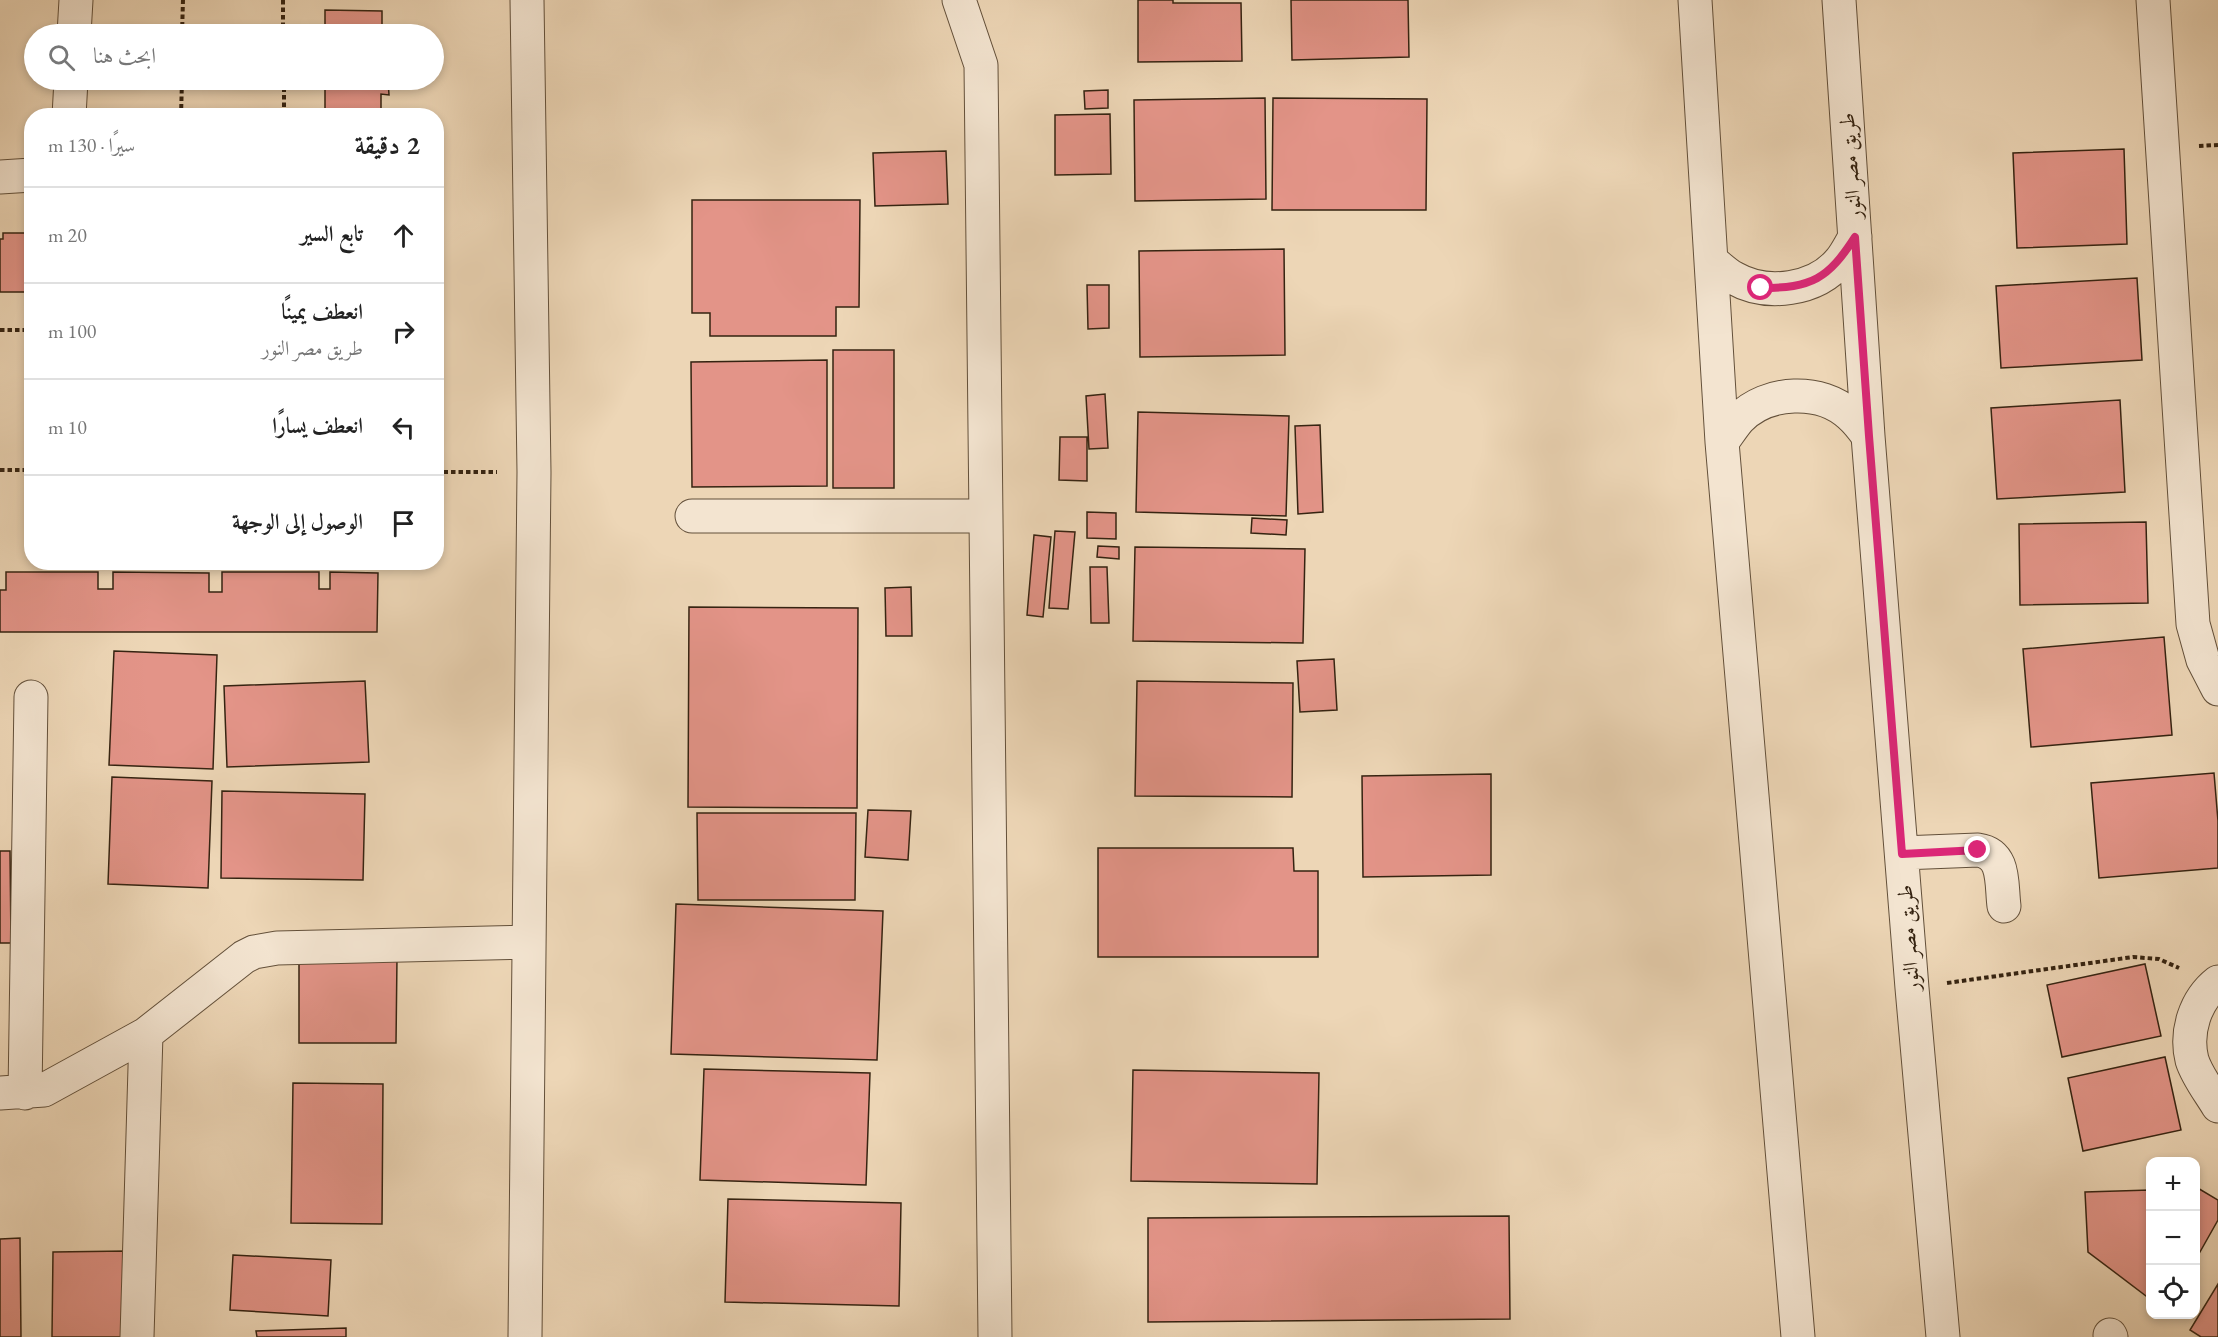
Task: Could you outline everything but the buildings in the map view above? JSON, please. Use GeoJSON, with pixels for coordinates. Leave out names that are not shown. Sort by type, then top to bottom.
{"type":"FeatureCollection","features":[{"type":"Feature","properties":{"kind":"street"},"geometry":{"type":"LineString","coordinates":[[75,24],[76,0]]}},
{"type":"Feature","properties":{"kind":"street"},"geometry":{"type":"LineString","coordinates":[[525,1337],[534,472],[527,0]]}},
{"type":"Feature","properties":{"kind":"street"},"geometry":{"type":"LineString","coordinates":[[959,0],[981,65],[995,1337]]}},
{"type":"Feature","properties":{"kind":"street"},"geometry":{"type":"LineString","coordinates":[[1695,0],[1722,442],[1798,1337]]}},
{"type":"Feature","properties":{"kind":"street","name":"طريق مصر النور"},"geometry":{"type":"LineString","coordinates":[[1839,0],[1869,436],[1912,988],[1943,1337]]}},
{"type":"Feature","properties":{"kind":"street"},"geometry":{"type":"LineString","coordinates":[[2153,0],[2193,624],[2203,660],[2218,689]]}},
{"type":"Feature","properties":{"kind":"street"},"geometry":{"type":"LineString","coordinates":[[69,108],[70,90]]}},
{"type":"Feature","properties":{"kind":"street"},"geometry":{"type":"LineString","coordinates":[[0,177],[24,176]]}},
{"type":"Feature","properties":{"kind":"street"},"geometry":{"type":"LineString","coordinates":[[1712,261],[1734,279],[1761,288],[1790,288],[1817,279],[1839,262],[1855,237]]}},
{"type":"Feature","properties":{"kind":"street"},"geometry":{"type":"LineString","coordinates":[[1722,442],[1740,418],[1765,401],[1794,395],[1823,399],[1850,414],[1869,436]]}},
{"type":"Feature","properties":{"kind":"street"},"geometry":{"type":"LineString","coordinates":[[692,516],[986,516]]}},
{"type":"Feature","properties":{"kind":"street"},"geometry":{"type":"LineString","coordinates":[[31,697],[13,1093],[44,1090],[146,1034],[244,957],[254,952],[277,948],[529,942]]}},
{"type":"Feature","properties":{"kind":"street"},"geometry":{"type":"LineString","coordinates":[[1902,854],[1988,851],[2000,867],[2004,906]]}},
{"type":"Feature","properties":{"kind":"street"},"geometry":{"type":"LineString","coordinates":[[2217,983],[2197,1009],[2190,1039],[2193,1060],[2201,1080],[2218,1106]]}},
{"type":"Feature","properties":{"kind":"street"},"geometry":{"type":"LineString","coordinates":[[138,1337],[146,1034]]}},
{"type":"Feature","properties":{"kind":"path"},"geometry":{"type":"LineString","coordinates":[[182,24],[183,0]]}},
{"type":"Feature","properties":{"kind":"path"},"geometry":{"type":"LineString","coordinates":[[284,0],[284,24]]}},
{"type":"Feature","properties":{"kind":"path"},"geometry":{"type":"LineString","coordinates":[[181,108],[182,90]]}},
{"type":"Feature","properties":{"kind":"path"},"geometry":{"type":"LineString","coordinates":[[284,90],[284,108]]}},
{"type":"Feature","properties":{"kind":"path"},"geometry":{"type":"LineString","coordinates":[[0,330],[24,330]]}},
{"type":"Feature","properties":{"kind":"path"},"geometry":{"type":"LineString","coordinates":[[0,470],[24,470]]}},
{"type":"Feature","properties":{"kind":"path"},"geometry":{"type":"LineString","coordinates":[[444,472],[534,472]]}},
{"type":"Feature","properties":{"kind":"path"},"geometry":{"type":"LineString","coordinates":[[1912,988],[2133,957],[2159,959],[2217,983]]}},
{"type":"Feature","properties":{"kind":"route"},"geometry":{"type":"LineString","coordinates":[[1761,288],[1790,288],[1817,279],[1839,262],[1855,237],[1902,854],[1978,850]]}}]}
